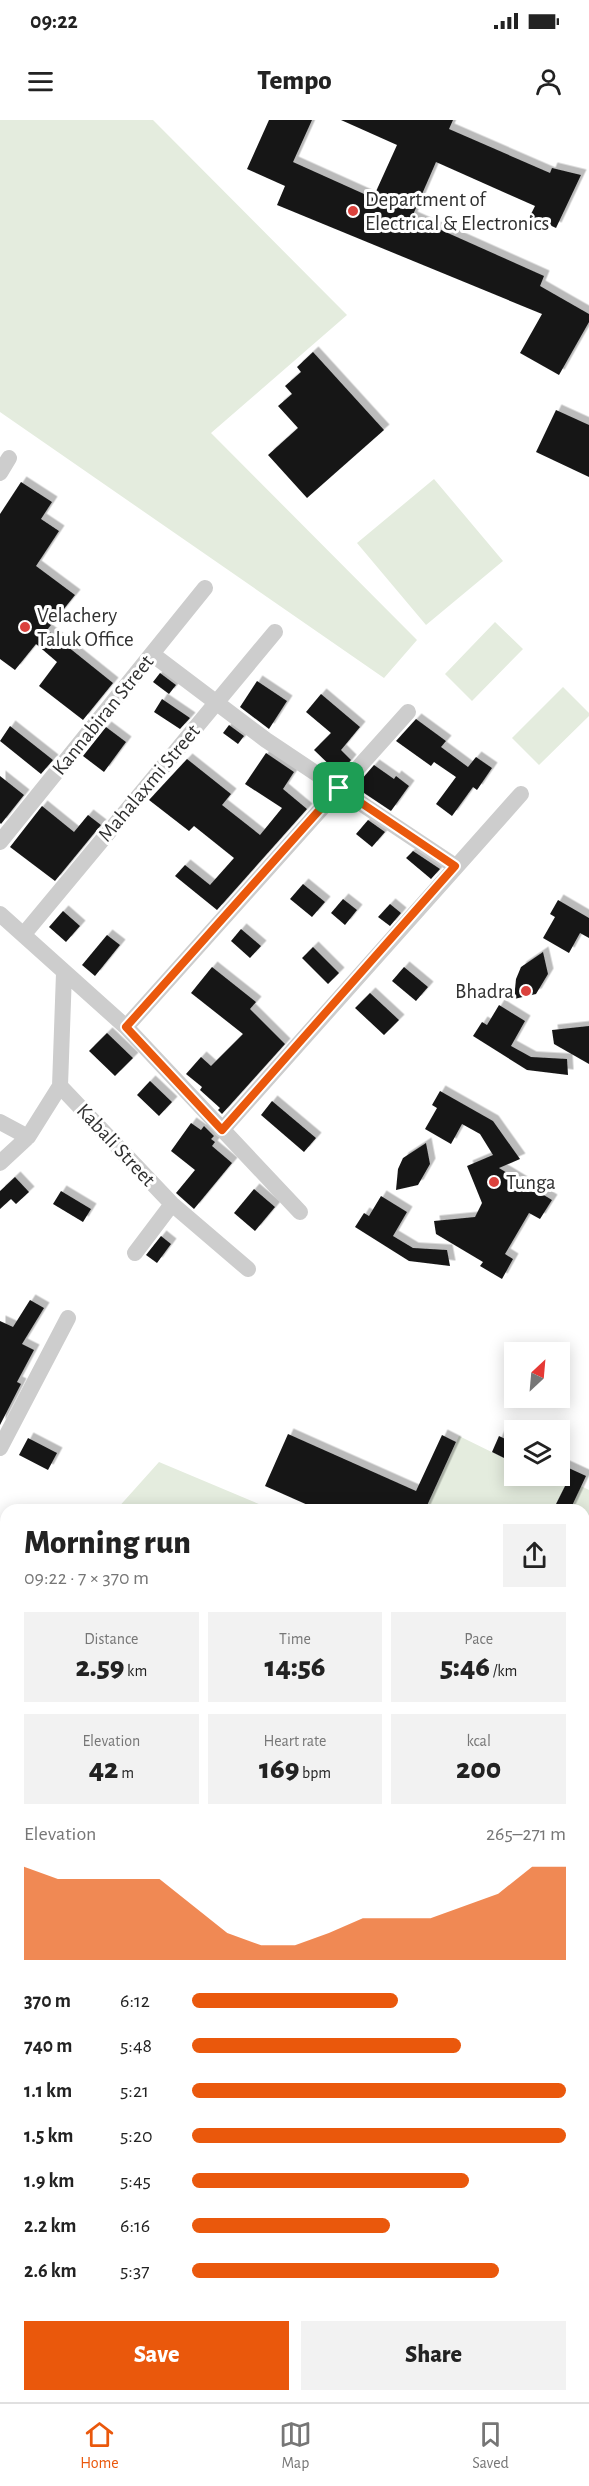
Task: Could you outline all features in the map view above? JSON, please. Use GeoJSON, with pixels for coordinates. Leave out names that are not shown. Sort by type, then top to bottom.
{"type":"FeatureCollection","features":[{"type":"Feature","properties":{"kind":"street"},"geometry":{"type":"LineString","coordinates":[[0,473],[9,458]]}},
{"type":"Feature","properties":{"kind":"street","name":"Kannabiran Street"},"geometry":{"type":"LineString","coordinates":[[0,842],[205,588]]}},
{"type":"Feature","properties":{"kind":"street","name":"Mahalaxmi Street"},"geometry":{"type":"LineString","coordinates":[[24,934],[275,633]]}},
{"type":"Feature","properties":{"kind":"street"},"geometry":{"type":"LineString","coordinates":[[152,654],[266,740],[455,866]]}},
{"type":"Feature","properties":{"kind":"street"},"geometry":{"type":"LineString","coordinates":[[126,1027],[408,712]]}},
{"type":"Feature","properties":{"kind":"street"},"geometry":{"type":"LineString","coordinates":[[222,1130],[521,794]]}},
{"type":"Feature","properties":{"kind":"street"},"geometry":{"type":"LineString","coordinates":[[0,914],[126,1027],[300,1212]]}},
{"type":"Feature","properties":{"kind":"street"},"geometry":{"type":"LineString","coordinates":[[0,1163],[28,1137],[60,1086],[64,973]]}},
{"type":"Feature","properties":{"kind":"street","name":"Kabali Street"},"geometry":{"type":"LineString","coordinates":[[60,1086],[172,1204],[248,1269]]}},
{"type":"Feature","properties":{"kind":"street"},"geometry":{"type":"LineString","coordinates":[[0,1122],[28,1137]]}},
{"type":"Feature","properties":{"kind":"street"},"geometry":{"type":"LineString","coordinates":[[135,1253],[172,1204]]}},
{"type":"Feature","properties":{"kind":"street"},"geometry":{"type":"LineString","coordinates":[[0,1448],[68,1318]]}},
{"type":"Feature","properties":{"kind":"shaded area"},"geometry":{"type":"Polygon","coordinates":[[[0,120],[153,120],[347,315],[211,433],[417,640],[384,678],[0,412],[0,120]]]}},
{"type":"Feature","properties":{"kind":"shaded area"},"geometry":{"type":"Polygon","coordinates":[[[434,479],[503,561],[426,625],[357,543],[434,479]]]}},
{"type":"Feature","properties":{"kind":"shaded area"},"geometry":{"type":"Polygon","coordinates":[[[495,622],[523,649],[472,701],[445,674],[495,622]]]}},
{"type":"Feature","properties":{"kind":"shaded area"},"geometry":{"type":"Polygon","coordinates":[[[563,687],[589,713],[589,716],[539,765],[512,738],[563,687]]]}},
{"type":"Feature","properties":{"kind":"shaded area"},"geometry":{"type":"Polygon","coordinates":[[[459,1436],[504,1458],[504,1486],[565,1486],[556,1504],[428,1504],[459,1436]]]}},
{"type":"Feature","properties":{"kind":"shaded area"},"geometry":{"type":"Polygon","coordinates":[[[159,1462],[259,1504],[121,1504],[159,1462]]]}},
{"type":"Feature","properties":{"kind":"shaded area"},"geometry":{"type":"Polygon","coordinates":[[[581,1486],[589,1490],[589,1504],[573,1504],[581,1486]]]}},
{"type":"Feature","properties":{"kind":"building","name":"Department of Electrical & Electronics"},"geometry":{"type":"Polygon","coordinates":[[[269,120],[312,120],[293,162],[373,198],[397,145],[341,120],[453,120],[449,129],[550,173],[552,168],[581,175],[556,228],[530,216],[535,206],[436,162],[412,217],[544,276],[540,286],[589,314],[589,322],[559,375],[520,353],[542,314],[277,205],[285,186],[247,169],[269,120]]]}},
{"type":"Feature","properties":{"kind":"building"},"geometry":{"type":"Polygon","coordinates":[[[313,352],[384,430],[307,498],[268,455],[298,428],[278,406],[292,394],[285,386],[301,372],[297,367],[313,352]]]}},
{"type":"Feature","properties":{"kind":"building"},"geometry":{"type":"Polygon","coordinates":[[[556,410],[589,425],[589,477],[536,452],[556,410]]]}},
{"type":"Feature","properties":{"kind":"building"},"geometry":{"type":"Polygon","coordinates":[[[21,482],[52,502],[41,519],[59,531],[36,566],[75,595],[47,630],[113,683],[83,720],[39,686],[57,662],[36,644],[15,670],[0,659],[0,514],[21,482]]]}},
{"type":"Feature","properties":{"kind":"building"},"geometry":{"type":"Polygon","coordinates":[[[160,673],[176,685],[169,694],[153,682],[160,673]]]}},
{"type":"Feature","properties":{"kind":"building"},"geometry":{"type":"Polygon","coordinates":[[[257,681],[287,701],[269,729],[240,707],[257,681]]]}},
{"type":"Feature","properties":{"kind":"building"},"geometry":{"type":"Polygon","coordinates":[[[321,694],[360,727],[341,750],[351,760],[339,774],[314,750],[331,733],[306,712],[321,694]]]}},
{"type":"Feature","properties":{"kind":"building"},"geometry":{"type":"Polygon","coordinates":[[[162,699],[190,718],[180,729],[154,712],[162,699]]]}},
{"type":"Feature","properties":{"kind":"building"},"geometry":{"type":"Polygon","coordinates":[[[416,719],[446,741],[441,747],[468,767],[476,757],[492,768],[477,790],[473,787],[452,816],[436,804],[456,777],[434,762],[431,766],[396,741],[416,719]]]}},
{"type":"Feature","properties":{"kind":"building"},"geometry":{"type":"Polygon","coordinates":[[[229,725],[244,736],[238,744],[223,733],[229,725]]]}},
{"type":"Feature","properties":{"kind":"building"},"geometry":{"type":"Polygon","coordinates":[[[10,726],[53,760],[41,774],[0,741],[10,726]]]}},
{"type":"Feature","properties":{"kind":"building"},"geometry":{"type":"Polygon","coordinates":[[[106,727],[126,742],[104,772],[83,756],[106,727]]]}},
{"type":"Feature","properties":{"kind":"building"},"geometry":{"type":"Polygon","coordinates":[[[266,753],[294,772],[283,789],[307,809],[217,910],[175,876],[185,865],[210,885],[234,858],[194,826],[189,831],[149,800],[187,759],[231,794],[222,805],[260,835],[282,808],[245,784],[266,753]]]}},
{"type":"Feature","properties":{"kind":"building"},"geometry":{"type":"Polygon","coordinates":[[[374,765],[394,779],[396,776],[409,786],[391,811],[355,787],[374,765]]]}},
{"type":"Feature","properties":{"kind":"building"},"geometry":{"type":"Polygon","coordinates":[[[0,776],[24,795],[1,824],[0,823],[0,776]]]}},
{"type":"Feature","properties":{"kind":"building"},"geometry":{"type":"Polygon","coordinates":[[[42,806],[74,832],[88,815],[101,825],[55,881],[10,847],[42,806]]]}},
{"type":"Feature","properties":{"kind":"building"},"geometry":{"type":"Polygon","coordinates":[[[368,820],[385,832],[372,847],[356,834],[368,820]]]}},
{"type":"Feature","properties":{"kind":"building"},"geometry":{"type":"Polygon","coordinates":[[[413,851],[440,869],[431,879],[406,858],[413,851]]]}},
{"type":"Feature","properties":{"kind":"building"},"geometry":{"type":"Polygon","coordinates":[[[303,884],[325,902],[312,917],[290,899],[303,884]]]}},
{"type":"Feature","properties":{"kind":"building"},"geometry":{"type":"Polygon","coordinates":[[[343,899],[357,910],[345,925],[331,913],[343,899]]]}},
{"type":"Feature","properties":{"kind":"building"},"geometry":{"type":"Polygon","coordinates":[[[558,900],[589,918],[589,938],[580,933],[569,953],[543,938],[555,917],[550,914],[558,900]]]}},
{"type":"Feature","properties":{"kind":"building"},"geometry":{"type":"Polygon","coordinates":[[[390,904],[401,913],[390,926],[378,917],[390,904]]]}},
{"type":"Feature","properties":{"kind":"building"},"geometry":{"type":"Polygon","coordinates":[[[63,911],[80,926],[66,942],[49,927],[63,911]]]}},
{"type":"Feature","properties":{"kind":"building"},"geometry":{"type":"Polygon","coordinates":[[[241,929],[261,946],[250,958],[231,941],[241,929]]]}},
{"type":"Feature","properties":{"kind":"building"},"geometry":{"type":"Polygon","coordinates":[[[107,935],[120,945],[95,976],[82,965],[107,935]]]}},
{"type":"Feature","properties":{"kind":"building"},"geometry":{"type":"Polygon","coordinates":[[[313,947],[339,973],[328,984],[302,958],[313,947]]]}},
{"type":"Feature","properties":{"kind":"building"},"geometry":{"type":"Polygon","coordinates":[[[543,952],[548,974],[536,994],[514,999],[516,979],[521,967],[543,952]]]}},
{"type":"Feature","properties":{"kind":"building"},"geometry":{"type":"Polygon","coordinates":[[[212,967],[256,1002],[250,1009],[285,1044],[222,1114],[218,1110],[220,1108],[200,1090],[202,1087],[186,1074],[201,1057],[211,1066],[243,1034],[191,993],[212,967]]]}},
{"type":"Feature","properties":{"kind":"building"},"geometry":{"type":"Polygon","coordinates":[[[404,967],[428,987],[416,1001],[392,981],[404,967]]]}},
{"type":"Feature","properties":{"kind":"building"},"geometry":{"type":"Polygon","coordinates":[[[370,993],[399,1020],[384,1035],[355,1008],[370,993]]]}},
{"type":"Feature","properties":{"kind":"building"},"geometry":{"type":"Polygon","coordinates":[[[499,1005],[525,1021],[511,1046],[531,1057],[567,1059],[568,1075],[527,1070],[473,1036],[482,1022],[487,1025],[499,1005]]]}},
{"type":"Feature","properties":{"kind":"building"},"geometry":{"type":"Polygon","coordinates":[[[589,1026],[589,1064],[554,1044],[552,1030],[589,1026]]]}},
{"type":"Feature","properties":{"kind":"building"},"geometry":{"type":"Polygon","coordinates":[[[107,1033],[133,1058],[115,1076],[89,1051],[107,1033]]]}},
{"type":"Feature","properties":{"kind":"building"},"geometry":{"type":"Polygon","coordinates":[[[150,1081],[172,1102],[159,1116],[137,1095],[150,1081]]]}},
{"type":"Feature","properties":{"kind":"building","name":"Tunga"},"geometry":{"type":"Polygon","coordinates":[[[440,1091],[493,1121],[520,1159],[499,1168],[552,1200],[540,1219],[529,1213],[505,1254],[513,1259],[502,1279],[480,1266],[483,1262],[436,1234],[434,1221],[475,1217],[482,1203],[467,1166],[493,1155],[480,1134],[462,1124],[451,1144],[425,1129],[437,1108],[432,1105],[440,1091]]]}},
{"type":"Feature","properties":{"kind":"building"},"geometry":{"type":"Polygon","coordinates":[[[272,1101],[316,1138],[304,1152],[261,1115],[272,1101]]]}},
{"type":"Feature","properties":{"kind":"building"},"geometry":{"type":"Polygon","coordinates":[[[191,1123],[201,1130],[204,1126],[214,1136],[211,1139],[215,1142],[212,1146],[232,1163],[194,1209],[176,1193],[195,1170],[171,1151],[191,1123]]]}},
{"type":"Feature","properties":{"kind":"building"},"geometry":{"type":"Polygon","coordinates":[[[426,1143],[430,1164],[418,1185],[396,1190],[398,1169],[403,1158],[426,1143]]]}},
{"type":"Feature","properties":{"kind":"building"},"geometry":{"type":"Polygon","coordinates":[[[15,1177],[29,1192],[16,1204],[11,1199],[0,1209],[0,1191],[15,1177]]]}},
{"type":"Feature","properties":{"kind":"building"},"geometry":{"type":"Polygon","coordinates":[[[254,1189],[275,1207],[255,1231],[234,1213],[254,1189]]]}},
{"type":"Feature","properties":{"kind":"building"},"geometry":{"type":"Polygon","coordinates":[[[61,1191],[91,1209],[83,1222],[53,1204],[61,1191]]]}},
{"type":"Feature","properties":{"kind":"building"},"geometry":{"type":"Polygon","coordinates":[[[381,1196],[407,1212],[393,1236],[413,1248],[447,1250],[450,1266],[409,1261],[355,1227],[364,1213],[369,1216],[381,1196]]]}},
{"type":"Feature","properties":{"kind":"building"},"geometry":{"type":"Polygon","coordinates":[[[161,1236],[171,1244],[157,1263],[146,1255],[161,1236]]]}},
{"type":"Feature","properties":{"kind":"building"},"geometry":{"type":"Polygon","coordinates":[[[30,1300],[44,1308],[22,1344],[34,1350],[17,1382],[21,1384],[0,1425],[0,1321],[13,1327],[30,1300]]]}},
{"type":"Feature","properties":{"kind":"building"},"geometry":{"type":"Polygon","coordinates":[[[288,1434],[416,1491],[442,1435],[456,1442],[428,1504],[306,1504],[265,1486],[288,1434]]]}},
{"type":"Feature","properties":{"kind":"building"},"geometry":{"type":"Polygon","coordinates":[[[499,1436],[504,1438],[504,1458],[492,1452],[499,1436]]]}},
{"type":"Feature","properties":{"kind":"building"},"geometry":{"type":"Polygon","coordinates":[[[28,1438],[57,1453],[48,1470],[19,1455],[28,1438]]]}},
{"type":"Feature","properties":{"kind":"building"},"geometry":{"type":"Polygon","coordinates":[[[570,1469],[586,1476],[573,1504],[556,1504],[565,1486],[570,1486],[570,1469]]]}},
{"type":"Feature","properties":{"kind":"place","name":"Department of Electrical & Electronics"},"geometry":{"type":"Point","coordinates":[353,211]}},
{"type":"Feature","properties":{"kind":"place","name":"Velachery Taluk Office"},"geometry":{"type":"Point","coordinates":[25,627]}},
{"type":"Feature","properties":{"kind":"place","name":"Bhadra"},"geometry":{"type":"Point","coordinates":[526,991]}},
{"type":"Feature","properties":{"kind":"place","name":"Tunga"},"geometry":{"type":"Point","coordinates":[494,1182]}},
{"type":"Feature","properties":{"kind":"route"},"geometry":{"type":"LineString","coordinates":[[339,788],[455,866],[222,1130],[126,1027],[339,788]]}}]}
